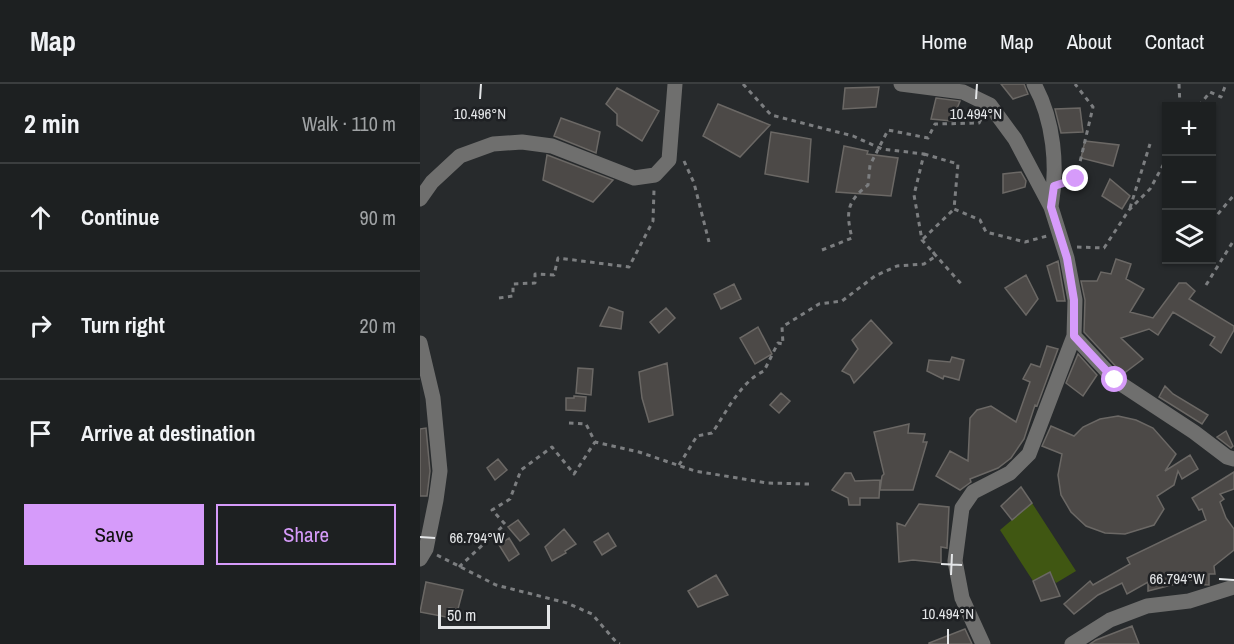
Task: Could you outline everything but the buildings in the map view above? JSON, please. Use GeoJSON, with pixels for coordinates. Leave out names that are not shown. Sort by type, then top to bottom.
{"type":"FeatureCollection","features":[{"type":"Feature","properties":{"kind":"street"},"geometry":{"type":"LineString","coordinates":[[420,199],[432,182],[460,156],[493,144],[522,142],[552,146],[634,178],[655,175],[669,160],[675,84]]}},
{"type":"Feature","properties":{"kind":"street"},"geometry":{"type":"LineString","coordinates":[[901,84],[963,92],[990,105],[1015,139],[1051,207],[1062,239],[1074,300],[1074,336],[1029,454],[1010,473],[973,492],[962,508],[955,561],[962,598],[983,644]]}},
{"type":"Feature","properties":{"kind":"street"},"geometry":{"type":"LineString","coordinates":[[1034,84],[1044,102],[1052,140],[1054,186],[1051,207]]}},
{"type":"Feature","properties":{"kind":"street"},"geometry":{"type":"LineString","coordinates":[[1074,336],[1115,380],[1194,432],[1227,458],[1234,459]]}},
{"type":"Feature","properties":{"kind":"street"},"geometry":{"type":"LineString","coordinates":[[420,343],[433,398],[440,471],[423,554]]}},
{"type":"Feature","properties":{"kind":"street"},"geometry":{"type":"LineString","coordinates":[[1072,644],[1110,620],[1148,606],[1189,601],[1234,587]]}},
{"type":"Feature","properties":{"kind":"path"},"geometry":{"type":"LineString","coordinates":[[743,84],[771,115],[853,136],[878,148],[924,154],[958,164],[954,209],[922,240]]}},
{"type":"Feature","properties":{"kind":"path"},"geometry":{"type":"LineString","coordinates":[[1054,186],[1076,179],[1093,107],[1075,84]]}},
{"type":"Feature","properties":{"kind":"path"},"geometry":{"type":"LineString","coordinates":[[1179,84],[1180,102]]}},
{"type":"Feature","properties":{"kind":"path"},"geometry":{"type":"LineString","coordinates":[[1202,102],[1210,92],[1221,97],[1226,84]]}},
{"type":"Feature","properties":{"kind":"path"},"geometry":{"type":"LineString","coordinates":[[822,250],[852,238],[846,216],[856,194],[868,185],[870,165],[888,130],[928,138],[935,124],[979,123],[990,105]]}},
{"type":"Feature","properties":{"kind":"path"},"geometry":{"type":"LineString","coordinates":[[672,132],[694,183],[709,242]]}},
{"type":"Feature","properties":{"kind":"path"},"geometry":{"type":"LineString","coordinates":[[1129,210],[1150,144]]}},
{"type":"Feature","properties":{"kind":"path"},"geometry":{"type":"LineString","coordinates":[[924,154],[914,195],[922,240],[963,286]]}},
{"type":"Feature","properties":{"kind":"path"},"geometry":{"type":"LineString","coordinates":[[954,209],[980,220],[986,232],[1005,238],[1026,242],[1062,239],[1104,248],[1129,210],[1150,189],[1162,169]]}},
{"type":"Feature","properties":{"kind":"path"},"geometry":{"type":"LineString","coordinates":[[500,298],[513,296],[513,284],[535,283],[535,274],[554,275],[558,258],[629,267],[654,221],[655,175]]}},
{"type":"Feature","properties":{"kind":"path"},"geometry":{"type":"LineString","coordinates":[[1216,216],[1234,195]]}},
{"type":"Feature","properties":{"kind":"path"},"geometry":{"type":"LineString","coordinates":[[1206,285],[1234,240]]}},
{"type":"Feature","properties":{"kind":"path"},"geometry":{"type":"LineString","coordinates":[[679,465],[698,436],[712,433],[755,375],[764,371],[778,344],[783,344],[782,327],[819,304],[842,301],[875,276],[897,266],[924,264],[936,256],[933,252]]}},
{"type":"Feature","properties":{"kind":"path"},"geometry":{"type":"LineString","coordinates":[[570,423],[586,424],[595,442]]}},
{"type":"Feature","properties":{"kind":"path"},"geometry":{"type":"LineString","coordinates":[[595,442],[639,452],[695,471],[767,483],[810,484]]}},
{"type":"Feature","properties":{"kind":"path"},"geometry":{"type":"LineString","coordinates":[[459,567],[506,524],[492,510],[510,499],[521,470],[552,447],[574,474],[595,442]]}},
{"type":"Feature","properties":{"kind":"path"},"geometry":{"type":"LineString","coordinates":[[423,554],[459,567],[496,585],[567,603],[592,614],[620,644]]}},
{"type":"Feature","properties":{"kind":"green space"},"geometry":{"type":"Polygon","coordinates":[[[1032,503],[1076,571],[1056,583],[1050,573],[1033,581],[1000,530],[1032,503]]]}},
{"type":"Feature","properties":{"kind":"route"},"geometry":{"type":"LineString","coordinates":[[1076,179],[1054,186],[1051,207],[1067,258],[1074,300],[1074,336],[1115,380]]}}]}
